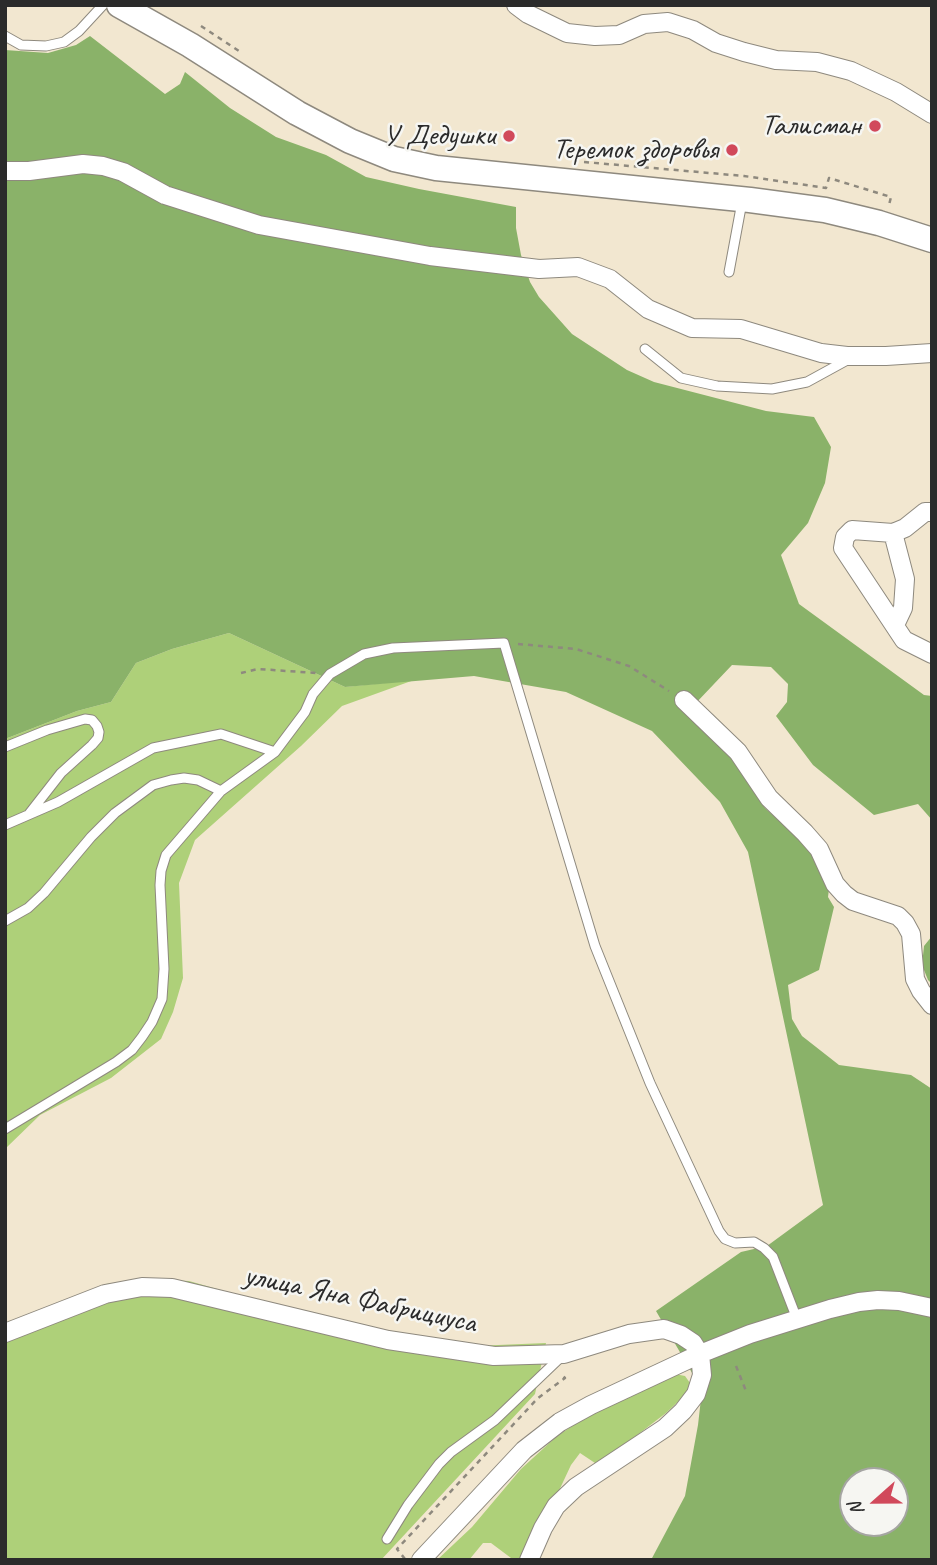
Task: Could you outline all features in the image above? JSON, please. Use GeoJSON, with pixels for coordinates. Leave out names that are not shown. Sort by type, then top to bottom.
{"type":"FeatureCollection","features":[{"type":"Feature","properties":{"kind":"main road"},"geometry":{"type":"LineString","coordinates":[[119,5],[195,35]]}},
{"type":"Feature","properties":{"kind":"main road"},"geometry":{"type":"LineString","coordinates":[[146,5],[195,35],[297,113],[350,141],[394,159],[436,168],[742,199],[824,210],[879,223],[932,240]]}},
{"type":"Feature","properties":{"kind":"street"},"geometry":{"type":"LineString","coordinates":[[516,5],[528,14],[567,33],[620,35],[645,24],[668,22],[744,52],[776,60],[817,62],[851,71],[896,92],[932,114]]}},
{"type":"Feature","properties":{"kind":"street"},"geometry":{"type":"LineString","coordinates":[[5,170],[29,171],[83,164],[103,166],[123,172],[165,195],[259,225],[430,256],[539,270],[578,267],[610,279],[648,309],[692,328],[741,329],[821,353],[853,356],[932,353]]}},
{"type":"Feature","properties":{"kind":"street"},"geometry":{"type":"LineString","coordinates":[[932,512],[925,512],[905,528],[893,533],[852,530],[845,537],[843,548],[904,640],[932,654]]}},
{"type":"Feature","properties":{"kind":"street"},"geometry":{"type":"LineString","coordinates":[[893,533],[905,579],[903,608],[895,625]]}},
{"type":"Feature","properties":{"kind":"street"},"geometry":{"type":"LineString","coordinates":[[684,700],[738,751],[769,798],[806,833],[819,849],[835,884],[844,894],[853,901],[898,916],[905,922],[911,934],[915,979],[932,1005]]}},
{"type":"Feature","properties":{"kind":"street","name":"улица Яна Фабрициуса"},"geometry":{"type":"LineString","coordinates":[[5,1333],[105,1294],[142,1287],[172,1288],[388,1340],[495,1356],[564,1354],[629,1334],[664,1329],[694,1343],[700,1354]]}},
{"type":"Feature","properties":{"kind":"street"},"geometry":{"type":"LineString","coordinates":[[413,1559],[524,1450],[560,1422],[591,1405],[700,1354],[797,1319],[859,1302],[878,1300],[932,1308]]}},
{"type":"Feature","properties":{"kind":"street"},"geometry":{"type":"LineString","coordinates":[[529,1560],[555,1506],[576,1487],[665,1428],[684,1410],[696,1394],[702,1376],[700,1354]]}},
{"type":"Feature","properties":{"kind":"lane"},"geometry":{"type":"LineString","coordinates":[[5,36],[21,45],[46,46],[64,42],[79,31],[103,5]]}},
{"type":"Feature","properties":{"kind":"lane"},"geometry":{"type":"LineString","coordinates":[[729,272],[742,199]]}},
{"type":"Feature","properties":{"kind":"lane"},"geometry":{"type":"LineString","coordinates":[[645,349],[681,378],[717,386],[772,389],[807,383],[853,356]]}},
{"type":"Feature","properties":{"kind":"lane"},"geometry":{"type":"LineString","coordinates":[[5,1129],[116,1062],[142,1037],[162,999],[164,970],[160,885],[166,855],[222,791],[275,751],[305,712],[313,694],[330,674],[364,654],[393,648],[504,643],[595,946],[650,1083],[719,1231],[725,1239],[735,1243],[754,1242],[773,1256],[797,1319]]}},
{"type":"Feature","properties":{"kind":"lane"},"geometry":{"type":"LineString","coordinates":[[5,747],[47,730],[85,719],[92,720],[97,726],[98,738],[61,773],[28,815]]}},
{"type":"Feature","properties":{"kind":"lane"},"geometry":{"type":"LineString","coordinates":[[5,825],[58,802],[153,747],[221,734],[275,751]]}},
{"type":"Feature","properties":{"kind":"lane"},"geometry":{"type":"LineString","coordinates":[[5,921],[27,908],[44,893],[90,837],[115,813],[153,785],[184,778],[198,780],[222,791]]}},
{"type":"Feature","properties":{"kind":"lane"},"geometry":{"type":"LineString","coordinates":[[387,1539],[408,1505],[439,1464],[495,1420],[564,1354]]}},
{"type":"Feature","properties":{"kind":"path"},"geometry":{"type":"LineString","coordinates":[[195,35],[244,54]]}},
{"type":"Feature","properties":{"kind":"path"},"geometry":{"type":"LineString","coordinates":[[584,162],[744,176],[826,188],[829,178],[891,197],[888,208]]}},
{"type":"Feature","properties":{"kind":"path"},"geometry":{"type":"LineString","coordinates":[[504,643],[576,649],[629,666],[684,700]]}},
{"type":"Feature","properties":{"kind":"path"},"geometry":{"type":"LineString","coordinates":[[241,673],[258,669],[330,674]]}},
{"type":"Feature","properties":{"kind":"path"},"geometry":{"type":"LineString","coordinates":[[736,1366],[746,1391]]}},
{"type":"Feature","properties":{"kind":"path"},"geometry":{"type":"LineString","coordinates":[[413,1559],[397,1549],[538,1398],[565,1378]]}},
{"type":"Feature","properties":{"kind":"green space"},"geometry":{"type":"Polygon","coordinates":[[[90,36],[165,94],[180,84],[185,72],[230,108],[276,137],[326,155],[366,177],[516,207],[516,228],[521,255],[530,282],[539,297],[572,334],[627,370],[654,382],[766,411],[814,417],[831,447],[825,483],[808,523],[781,555],[799,604],[924,695],[932,696],[932,820],[918,804],[874,815],[813,765],[776,716],[787,702],[788,684],[771,667],[732,665],[687,715],[731,757],[765,808],[813,851],[829,889],[828,897],[834,907],[819,970],[788,985],[792,1019],[802,1036],[839,1065],[911,1075],[932,1089],[932,1560],[651,1560],[685,1496],[702,1390],[656,1311],[741,1252],[767,1246],[823,1205],[748,852],[720,802],[652,731],[566,692],[474,676],[345,687],[229,633],[172,649],[136,663],[111,702],[77,711],[5,739],[5,50],[48,53],[76,45],[90,36]]]}},
{"type":"Feature","properties":{"kind":"green space"},"geometry":{"type":"Polygon","coordinates":[[[229,633],[345,687],[414,680],[342,706],[195,840],[179,883],[183,978],[173,1012],[161,1039],[111,1078],[40,1115],[5,1149],[5,739],[77,711],[111,702],[136,663],[172,649],[229,633]]]}},
{"type":"Feature","properties":{"kind":"green space"},"geometry":{"type":"Polygon","coordinates":[[[932,936],[932,984],[922,965],[924,946],[932,936]]]}},
{"type":"Feature","properties":{"kind":"green space"},"geometry":{"type":"Polygon","coordinates":[[[144,1279],[189,1281],[330,1321],[474,1346],[546,1343],[535,1394],[381,1560],[5,1560],[5,1325],[106,1284],[144,1279]]]}},
{"type":"Feature","properties":{"kind":"green space"},"geometry":{"type":"Polygon","coordinates":[[[675,1374],[685,1376],[690,1383],[689,1388],[666,1413],[598,1465],[580,1453],[571,1465],[527,1559],[511,1558],[491,1543],[483,1543],[469,1560],[437,1560],[472,1527],[521,1469],[557,1436],[597,1410],[675,1374]]]}},
{"type":"Feature","properties":{"kind":"place","name":"Талисман"},"geometry":{"type":"Point","coordinates":[875,126]}},
{"type":"Feature","properties":{"kind":"place","name":"У Дедушки"},"geometry":{"type":"Point","coordinates":[509,136]}},
{"type":"Feature","properties":{"kind":"place","name":"Теремок здоровья"},"geometry":{"type":"Point","coordinates":[732,150]}}]}
